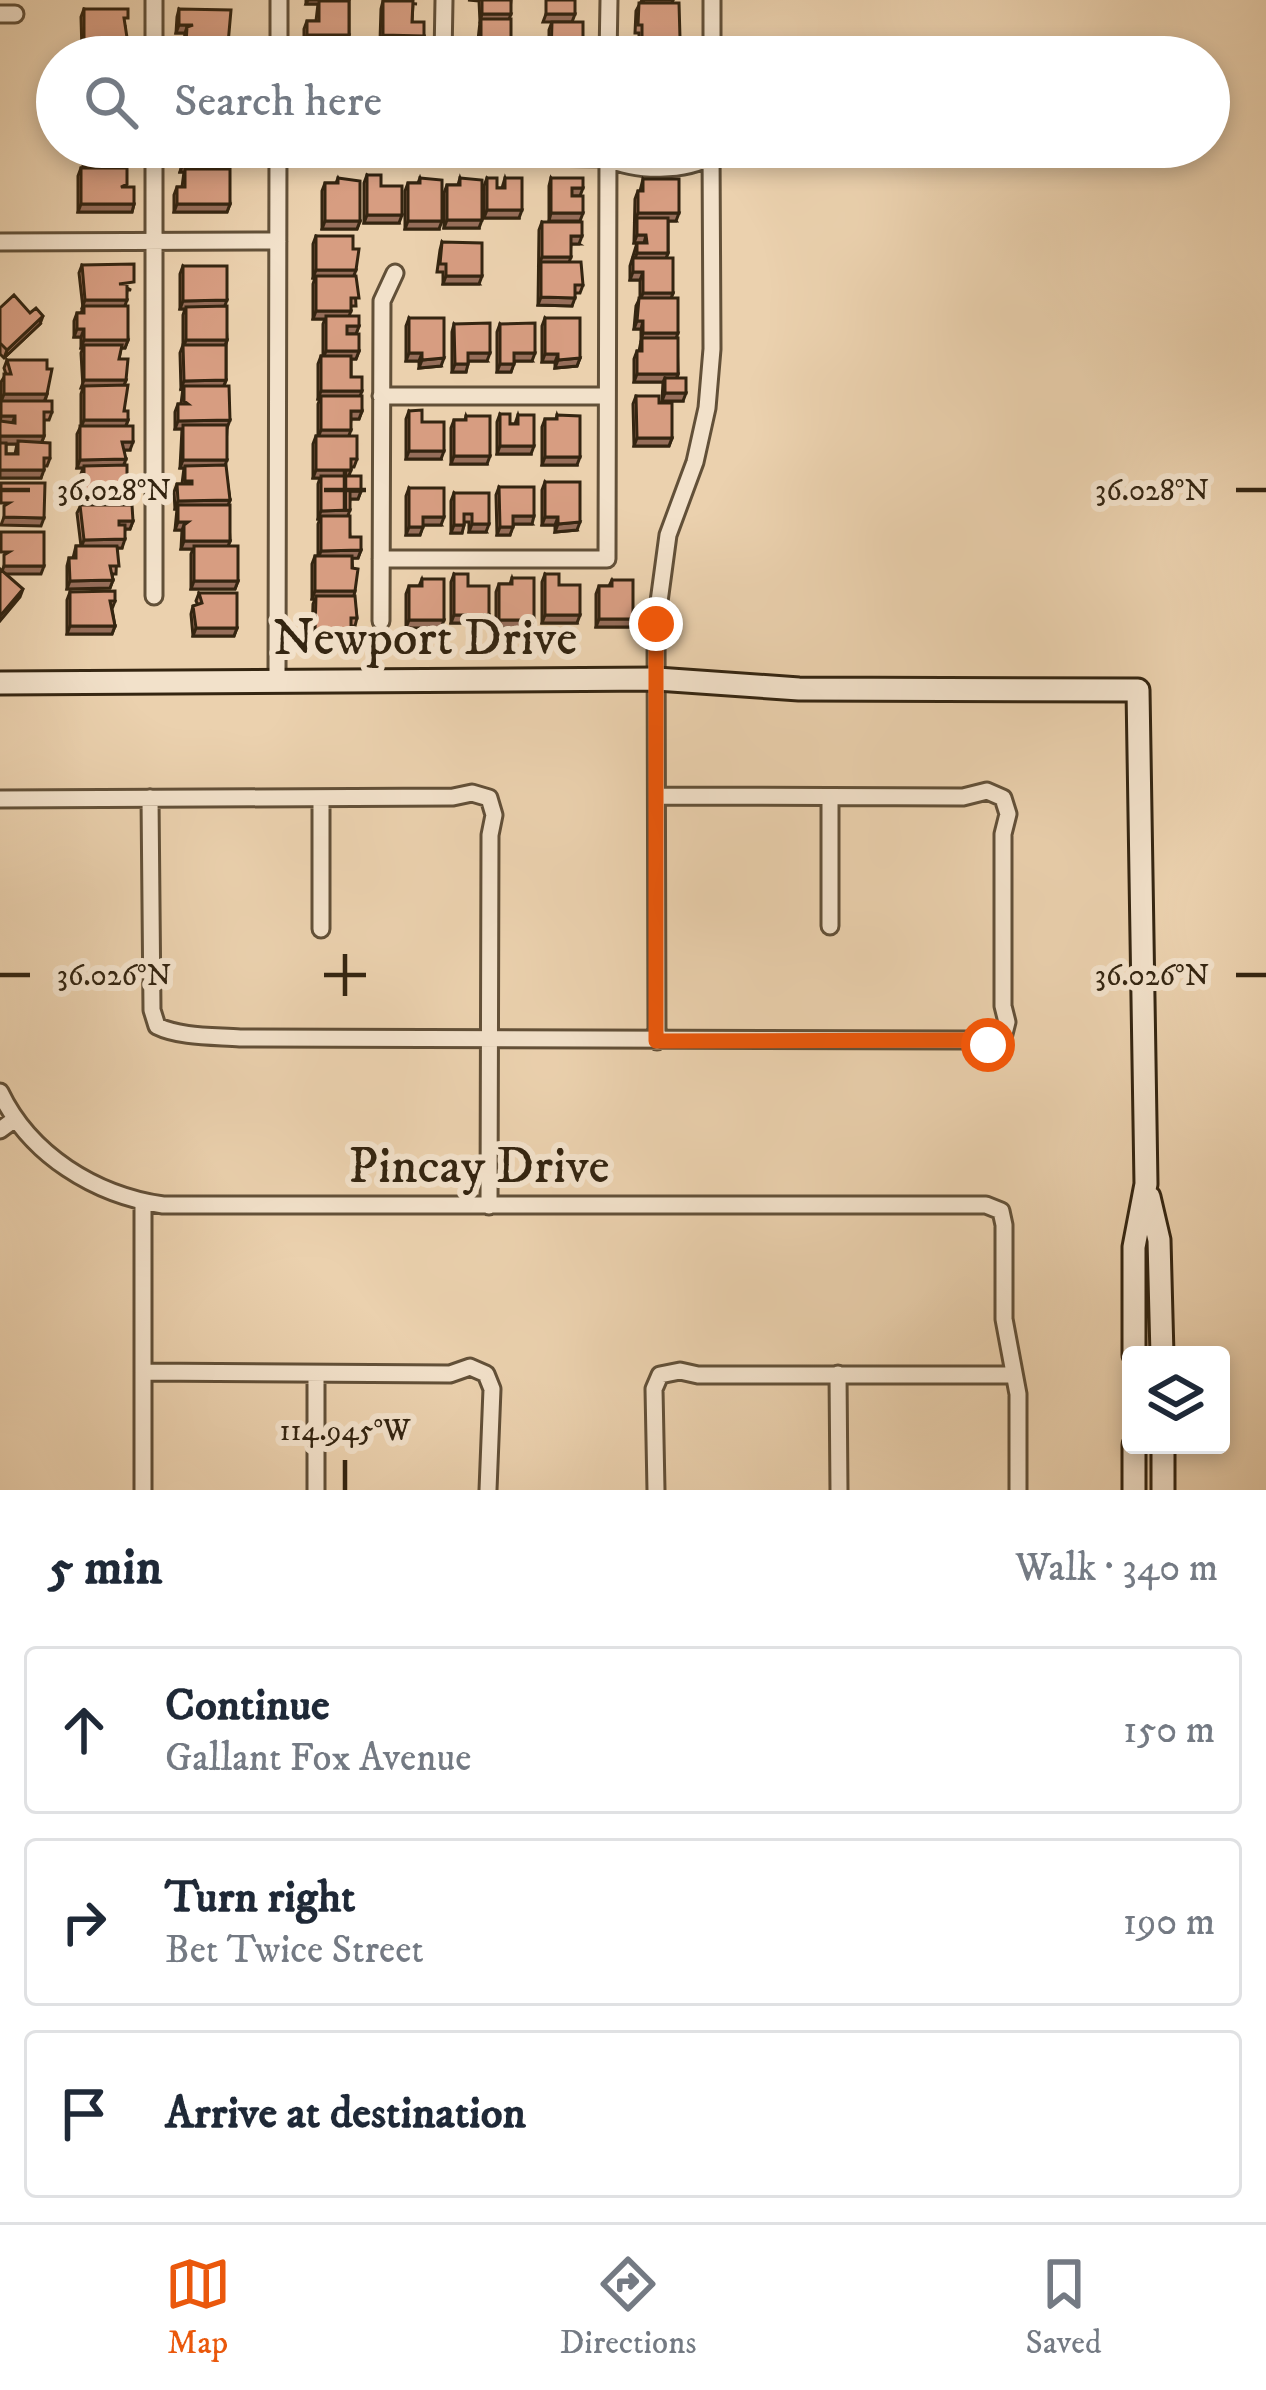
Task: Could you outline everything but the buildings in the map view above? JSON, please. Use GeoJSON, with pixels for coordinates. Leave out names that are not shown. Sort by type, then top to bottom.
{"type":"FeatureCollection","features":[{"type":"Feature","properties":{"kind":"street"},"geometry":{"type":"LineString","coordinates":[[154,0],[154,36]]}},
{"type":"Feature","properties":{"kind":"street"},"geometry":{"type":"LineString","coordinates":[[279,0],[279,36]]}},
{"type":"Feature","properties":{"kind":"street"},"geometry":{"type":"LineString","coordinates":[[443,36],[444,0]]}},
{"type":"Feature","properties":{"kind":"street"},"geometry":{"type":"LineString","coordinates":[[608,36],[609,0]]}},
{"type":"Feature","properties":{"kind":"street"},"geometry":{"type":"LineString","coordinates":[[712,0],[712,36]]}},
{"type":"Feature","properties":{"kind":"street"},"geometry":{"type":"LineString","coordinates":[[154,168],[154,596]]}},
{"type":"Feature","properties":{"kind":"street"},"geometry":{"type":"LineString","coordinates":[[278,168],[278,682]]}},
{"type":"Feature","properties":{"kind":"street"},"geometry":{"type":"LineString","coordinates":[[381,560],[607,559],[608,168]]}},
{"type":"Feature","properties":{"kind":"street"},"geometry":{"type":"LineString","coordinates":[[656,1041],[656,624],[662,561],[698,449],[711,379],[711,168]]}},
{"type":"Feature","properties":{"kind":"street"},"geometry":{"type":"LineString","coordinates":[[0,242],[278,241]]}},
{"type":"Feature","properties":{"kind":"street"},"geometry":{"type":"LineString","coordinates":[[381,621],[382,302],[394,273]]}},
{"type":"Feature","properties":{"kind":"street"},"geometry":{"type":"LineString","coordinates":[[381,396],[607,396]]}},
{"type":"Feature","properties":{"kind":"street","name":"Newport Drive"},"geometry":{"type":"LineString","coordinates":[[0,682],[656,679],[799,689],[1138,691],[1146,1184]]}},
{"type":"Feature","properties":{"kind":"street"},"geometry":{"type":"LineString","coordinates":[[151,799],[152,1010],[157,1026],[171,1033],[240,1039],[965,1040],[988,1045],[1003,1038],[1007,1022],[1003,1006],[1003,834],[1008,814],[1003,798],[986,791],[963,797],[658,796]]}},
{"type":"Feature","properties":{"kind":"street"},"geometry":{"type":"LineString","coordinates":[[0,799],[453,797],[472,793],[489,798],[494,815],[490,835],[489,1206]]}},
{"type":"Feature","properties":{"kind":"street"},"geometry":{"type":"LineString","coordinates":[[830,797],[830,926]]}},
{"type":"Feature","properties":{"kind":"street"},"geometry":{"type":"LineString","coordinates":[[321,798],[321,929]]}},
{"type":"Feature","properties":{"kind":"street","name":"Pincay Drive"},"geometry":{"type":"LineString","coordinates":[[0,1093],[15,1119],[47,1152],[86,1180],[143,1202],[197,1206],[986,1205],[1000,1211],[1004,1225],[1001,1291],[1014,1375]]}},
{"type":"Feature","properties":{"kind":"street"},"geometry":{"type":"LineString","coordinates":[[0,1130],[15,1119]]}},
{"type":"Feature","properties":{"kind":"street"},"geometry":{"type":"LineString","coordinates":[[1134,1346],[1134,1247],[1146,1184]]}},
{"type":"Feature","properties":{"kind":"street"},"geometry":{"type":"LineString","coordinates":[[1146,1184],[1159,1240],[1162,1346]]}},
{"type":"Feature","properties":{"kind":"street"},"geometry":{"type":"LineString","coordinates":[[143,1202],[143,1490]]}},
{"type":"Feature","properties":{"kind":"street"},"geometry":{"type":"LineString","coordinates":[[142,1372],[450,1374],[470,1367],[486,1374],[492,1389],[488,1490]]}},
{"type":"Feature","properties":{"kind":"street"},"geometry":{"type":"LineString","coordinates":[[656,1490],[654,1389],[660,1375],[680,1371],[698,1375],[1014,1375],[1018,1490]]}},
{"type":"Feature","properties":{"kind":"street"},"geometry":{"type":"LineString","coordinates":[[316,1374],[316,1490]]}},
{"type":"Feature","properties":{"kind":"street"},"geometry":{"type":"LineString","coordinates":[[838,1374],[838,1490]]}},
{"type":"Feature","properties":{"kind":"street"},"geometry":{"type":"LineString","coordinates":[[1134,1454],[1134,1490]]}},
{"type":"Feature","properties":{"kind":"street"},"geometry":{"type":"LineString","coordinates":[[1163,1454],[1163,1490]]}},
{"type":"Feature","properties":{"kind":"route"},"geometry":{"type":"LineString","coordinates":[[656,624],[656,1041],[965,1040],[988,1045]]}}]}
